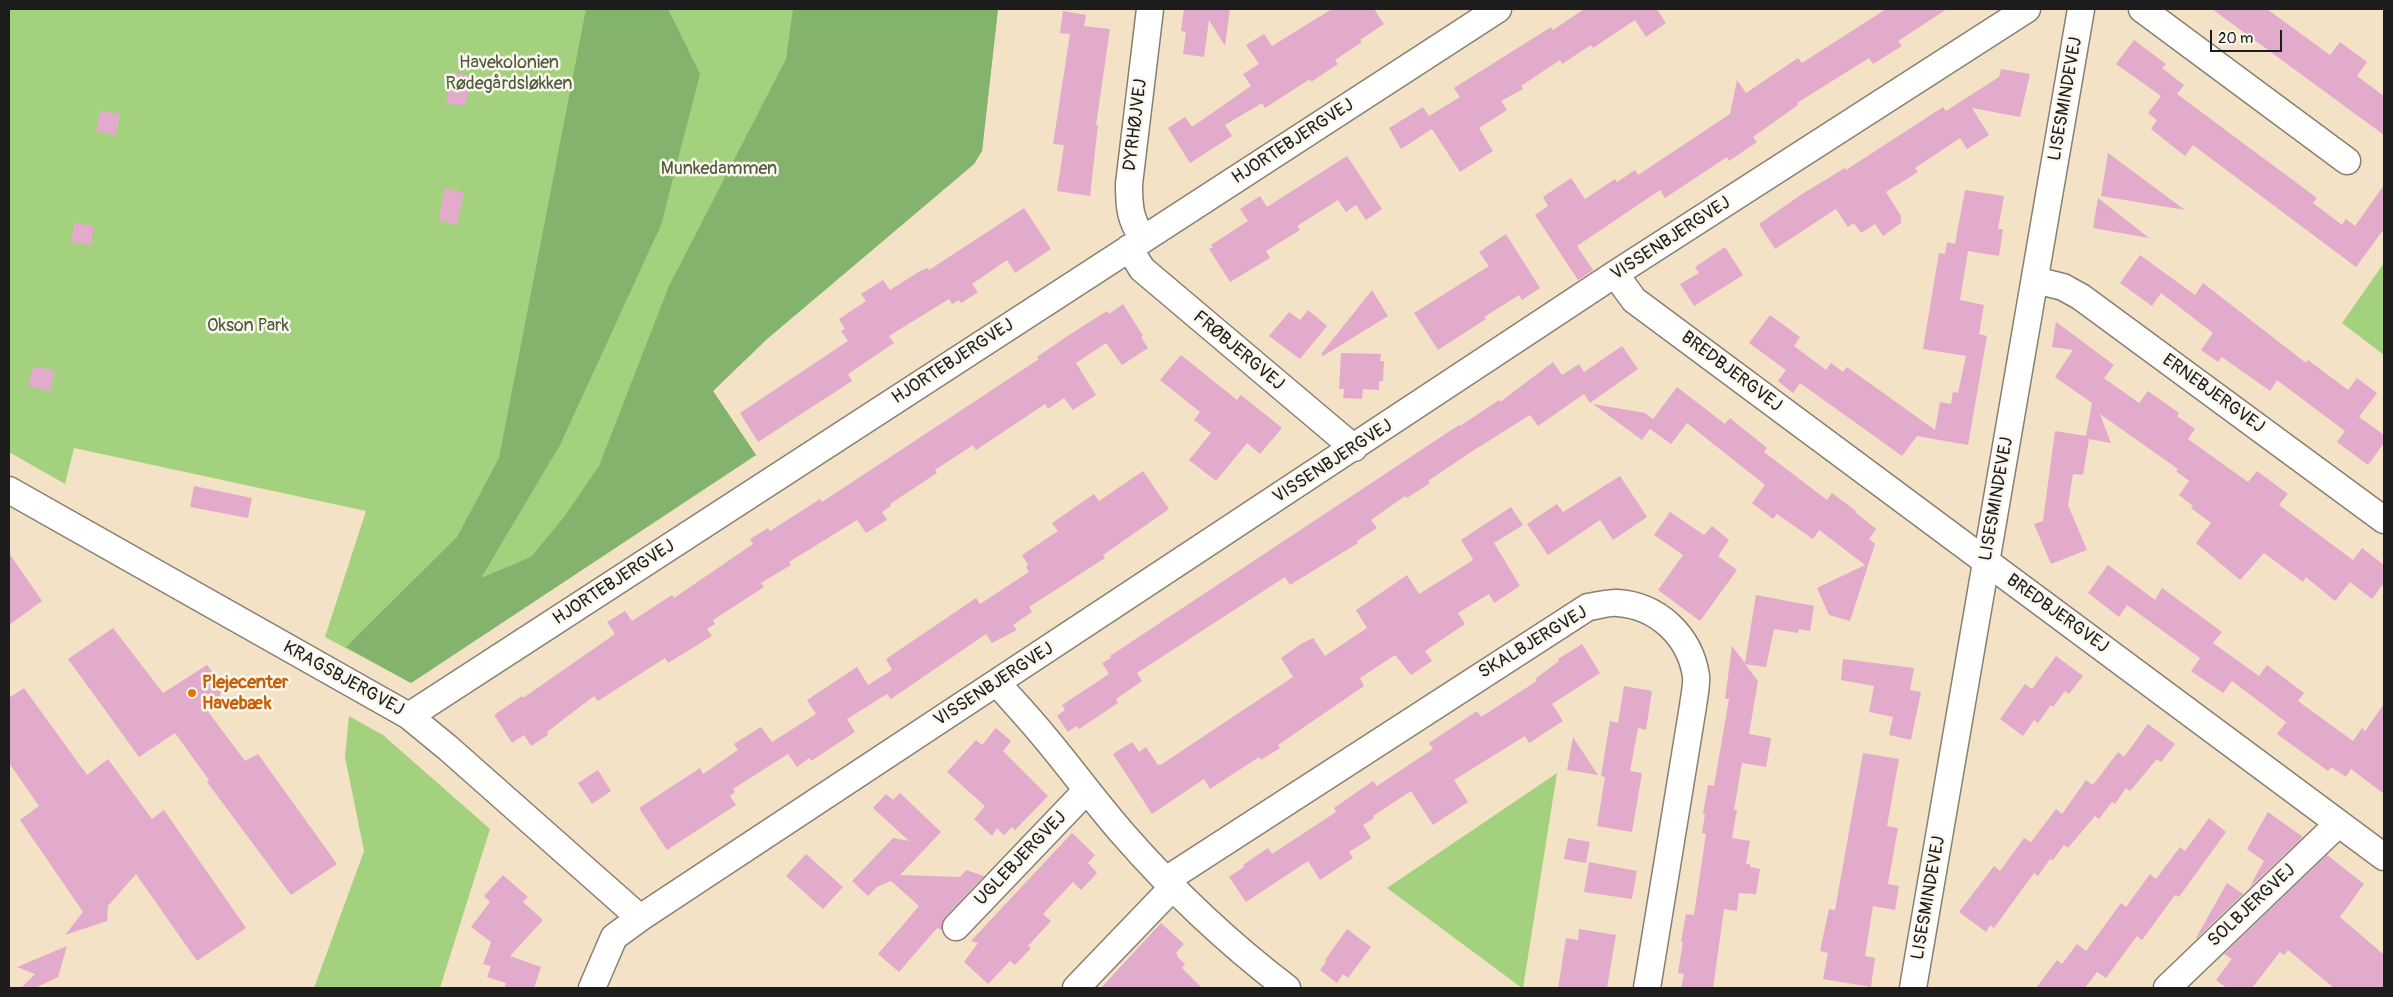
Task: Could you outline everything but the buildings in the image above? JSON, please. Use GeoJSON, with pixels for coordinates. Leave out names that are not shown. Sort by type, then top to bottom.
{"type":"FeatureCollection","features":[{"type":"Feature","properties":{"kind":"street","name":"DYRHØJVEJ"},"geometry":{"type":"LineString","coordinates":[[1136,243],[1129,206],[1129,184],[1150,9]]}},
{"type":"Feature","properties":{"kind":"street","name":"HJORTEBJERGVEJ"},"geometry":{"type":"LineString","coordinates":[[409,716],[1498,9]]}},
{"type":"Feature","properties":{"kind":"street","name":"VISSENBJERGVEJ"},"geometry":{"type":"LineString","coordinates":[[592,988],[614,936],[640,918],[1616,274],[2027,9]]}},
{"type":"Feature","properties":{"kind":"street","name":"LISESMINDEVEJ"},"geometry":{"type":"LineString","coordinates":[[1913,988],[2081,9]]}},
{"type":"Feature","properties":{"kind":"street"},"geometry":{"type":"LineString","coordinates":[[2142,9],[2347,161]]}},
{"type":"Feature","properties":{"kind":"street","name":"FRØBJERGVEJ"},"geometry":{"type":"LineString","coordinates":[[1136,243],[1142,269],[1354,448]]}},
{"type":"Feature","properties":{"kind":"street","name":"BREDBJERGVEJ"},"geometry":{"type":"LineString","coordinates":[[1616,274],[1634,300],[2253,757],[2338,824],[2384,857]]}},
{"type":"Feature","properties":{"kind":"street","name":"ERNEBJERGVEJ"},"geometry":{"type":"LineString","coordinates":[[2035,280],[2063,287],[2081,297],[2384,520]]}},
{"type":"Feature","properties":{"kind":"street","name":"KRAGSBJERGVEJ"},"geometry":{"type":"LineString","coordinates":[[9,490],[409,716],[448,748],[640,918]]}},
{"type":"Feature","properties":{"kind":"street","name":"SKALBJERGVEJ"},"geometry":{"type":"LineString","coordinates":[[1169,883],[1588,607],[1617,603],[1646,609],[1670,624],[1688,648],[1696,677],[1693,706],[1646,988]]}},
{"type":"Feature","properties":{"kind":"street"},"geometry":{"type":"LineString","coordinates":[[997,683],[1043,735],[1086,791],[1169,883],[1269,983]]}},
{"type":"Feature","properties":{"kind":"street","name":"UGLEBJERGVEJ"},"geometry":{"type":"LineString","coordinates":[[956,927],[1086,791]]}},
{"type":"Feature","properties":{"kind":"street","name":"SOLBJERGVEJ"},"geometry":{"type":"LineString","coordinates":[[2167,988],[2338,824]]}},
{"type":"Feature","properties":{"kind":"street"},"geometry":{"type":"LineString","coordinates":[[1076,988],[1169,883]]}},
{"type":"Feature","properties":{"kind":"green space"},"geometry":{"type":"Polygon","coordinates":[[[9,9],[998,9],[982,151],[974,164],[767,339],[713,391],[756,455],[411,683],[325,637],[366,511],[74,448],[65,484],[9,452],[9,9]]]}},
{"type":"Feature","properties":{"kind":"green space","name":"Munkedammen"},"geometry":{"type":"Polygon","coordinates":[[[586,9],[668,9],[700,74],[661,225],[560,445],[481,578],[531,557],[564,517],[599,466],[669,286],[786,59],[793,9],[998,9],[982,151],[974,164],[767,339],[713,391],[756,455],[411,683],[346,647],[457,537],[499,458],[586,9]]]}},
{"type":"Feature","properties":{"kind":"green space"},"geometry":{"type":"Polygon","coordinates":[[[2384,263],[2384,355],[2342,323],[2384,263]]]}},
{"type":"Feature","properties":{"kind":"green space"},"geometry":{"type":"Polygon","coordinates":[[[349,716],[383,735],[490,829],[440,988],[314,988],[364,851],[345,757],[349,716]]]}},
{"type":"Feature","properties":{"kind":"green space"},"geometry":{"type":"Polygon","coordinates":[[[1557,773],[1523,988],[1522,988],[1387,888],[1557,773]]]}},
{"type":"Feature","properties":{"kind":"place","name":"Plejecenter Havebæk"},"geometry":{"type":"Point","coordinates":[192,693]}},
{"type":"Feature","properties":{"kind":"park label","name":"Havekolonien Rødegårdsløkken"},"geometry":{"type":"Point","coordinates":[509,73]}},
{"type":"Feature","properties":{"kind":"park label","name":"Okson Park"},"geometry":{"type":"Point","coordinates":[248,326]}}]}
